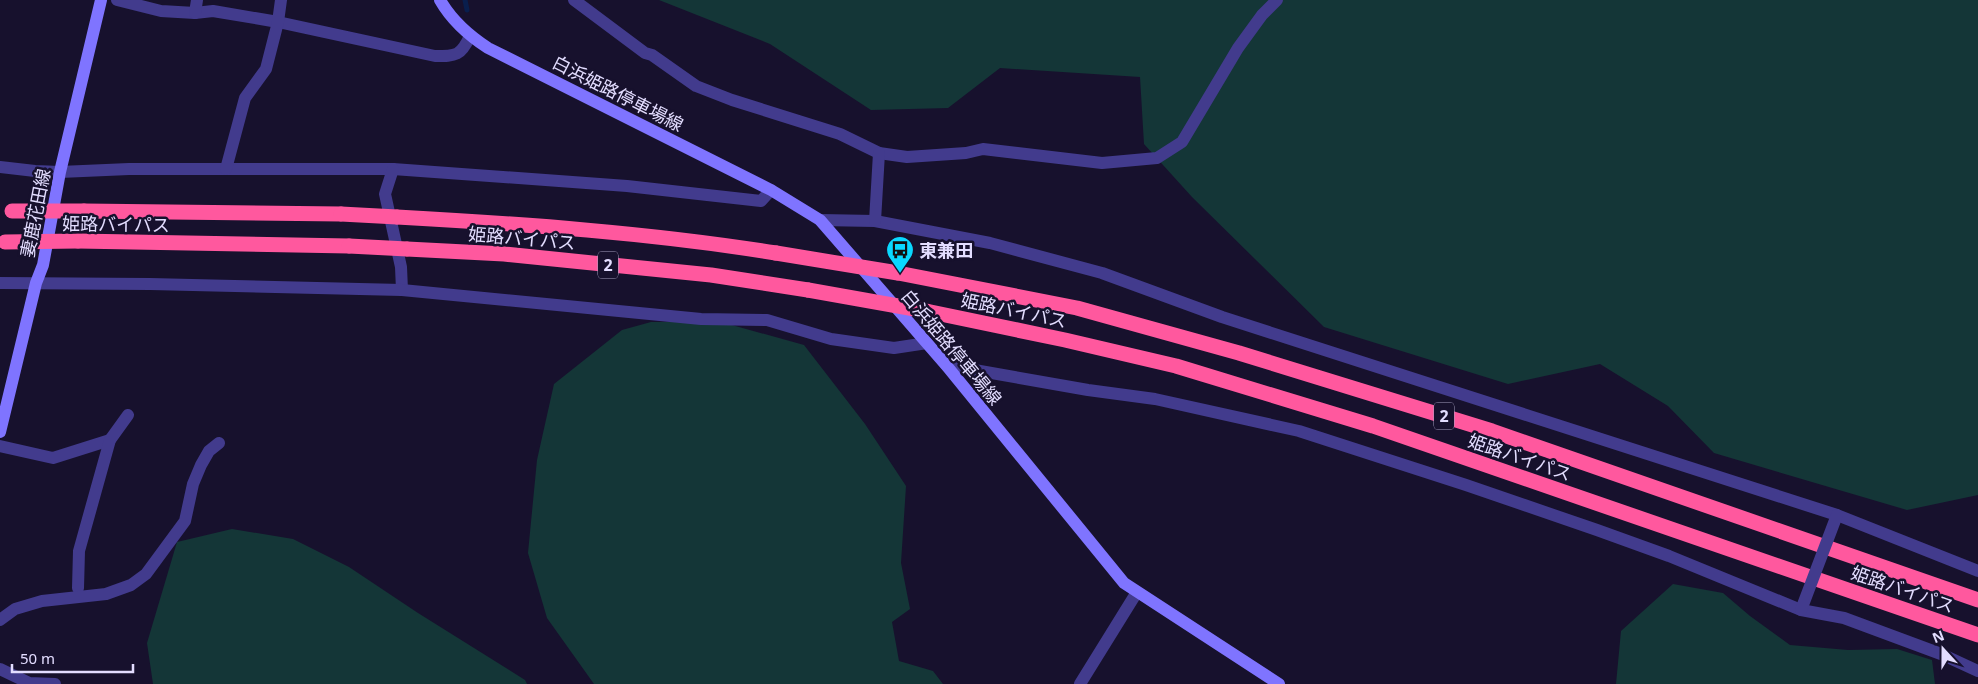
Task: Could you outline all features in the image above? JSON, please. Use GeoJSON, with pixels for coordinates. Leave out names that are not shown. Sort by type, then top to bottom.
{"type":"FeatureCollection","features":[{"type":"Feature","properties":{"kind":"highway","name":"姫路バイパス"},"geometry":{"type":"LineString","coordinates":[[6,211],[397,216],[697,240],[898,273],[1077,308],[1239,353],[1492,431],[1978,600]]}},
{"type":"Feature","properties":{"kind":"highway","name":"姫路バイパス"},"geometry":{"type":"LineString","coordinates":[[3,242],[78,241],[348,246],[504,254],[711,275],[926,311],[1065,340],[1176,366],[1373,426],[1978,635]]}},
{"type":"Feature","properties":{"kind":"main road","name":"妻鹿花田線"},"geometry":{"type":"LineString","coordinates":[[0,432],[36,283],[44,265],[60,172],[101,0]]}},
{"type":"Feature","properties":{"kind":"main road","name":"白浜姫路停車場線"},"geometry":{"type":"LineString","coordinates":[[440,0],[448,14],[470,36],[497,52],[771,190],[820,220],[946,365],[1124,583],[1279,684]]}},
{"type":"Feature","properties":{"kind":"street"},"geometry":{"type":"LineString","coordinates":[[117,0],[161,11],[194,14],[213,11],[278,22],[435,56],[452,56],[464,50],[470,36]]}},
{"type":"Feature","properties":{"kind":"street"},"geometry":{"type":"LineString","coordinates":[[194,14],[197,0]]}},
{"type":"Feature","properties":{"kind":"street"},"geometry":{"type":"LineString","coordinates":[[226,169],[245,98],[266,69],[278,22],[281,0]]}},
{"type":"Feature","properties":{"kind":"street"},"geometry":{"type":"LineString","coordinates":[[574,0],[645,53],[652,55],[696,86],[732,100],[840,134],[879,153],[907,157],[966,153],[983,149],[1102,163],[1157,158],[1182,142],[1238,48],[1262,15],[1277,0]]}},
{"type":"Feature","properties":{"kind":"street"},"geometry":{"type":"LineString","coordinates":[[875,221],[879,153]]}},
{"type":"Feature","properties":{"kind":"street"},"geometry":{"type":"LineString","coordinates":[[0,166],[60,172],[129,169],[393,169],[627,186],[761,201],[771,190]]}},
{"type":"Feature","properties":{"kind":"street"},"geometry":{"type":"LineString","coordinates":[[393,169],[385,194],[402,267],[402,290]]}},
{"type":"Feature","properties":{"kind":"street"},"geometry":{"type":"LineString","coordinates":[[820,220],[875,221],[990,243],[1093,271],[1222,316],[1837,515],[1978,571]]}},
{"type":"Feature","properties":{"kind":"street"},"geometry":{"type":"LineString","coordinates":[[0,283],[402,290],[702,319],[767,320],[830,339],[894,348],[927,343]]}},
{"type":"Feature","properties":{"kind":"street"},"geometry":{"type":"LineString","coordinates":[[946,365],[1088,390],[1155,399],[1299,431],[1475,488],[1669,556],[1801,610],[1844,618],[1978,670]]}},
{"type":"Feature","properties":{"kind":"street"},"geometry":{"type":"LineString","coordinates":[[78,588],[79,551],[110,440],[128,414]]}},
{"type":"Feature","properties":{"kind":"street"},"geometry":{"type":"LineString","coordinates":[[0,446],[53,458],[110,440]]}},
{"type":"Feature","properties":{"kind":"street"},"geometry":{"type":"LineString","coordinates":[[0,620],[15,609],[42,601],[106,594],[131,585],[146,574],[185,521],[193,484],[201,465],[209,451],[219,443]]}},
{"type":"Feature","properties":{"kind":"street"},"geometry":{"type":"LineString","coordinates":[[1801,610],[1837,515]]}},
{"type":"Feature","properties":{"kind":"street"},"geometry":{"type":"LineString","coordinates":[[1080,684],[1137,592]]}},
{"type":"Feature","properties":{"kind":"street"},"geometry":{"type":"LineString","coordinates":[[0,669],[29,684],[55,684]]}},
{"type":"Feature","properties":{"kind":"green space"},"geometry":{"type":"Polygon","coordinates":[[[659,0],[1978,0],[1978,495],[1907,510],[1714,453],[1668,406],[1600,364],[1508,384],[1324,327],[1192,197],[1144,144],[1140,77],[1000,68],[948,108],[871,110],[770,44],[659,0]]]}},
{"type":"Feature","properties":{"kind":"green space"},"geometry":{"type":"Polygon","coordinates":[[[651,322],[721,322],[804,345],[865,424],[906,486],[901,563],[910,609],[892,622],[899,661],[933,671],[943,684],[594,684],[547,618],[528,553],[537,460],[554,384],[622,330],[651,322]]]}},
{"type":"Feature","properties":{"kind":"green space"},"geometry":{"type":"Polygon","coordinates":[[[232,529],[293,539],[349,567],[525,680],[527,684],[153,684],[147,643],[177,542],[232,529]]]}},
{"type":"Feature","properties":{"kind":"green space"},"geometry":{"type":"Polygon","coordinates":[[[1673,584],[1723,593],[1750,616],[1790,645],[1848,650],[1897,649],[1932,660],[1935,684],[1616,684],[1621,631],[1673,584]]]}},
{"type":"Feature","properties":{"kind":"waterway"},"geometry":{"type":"LineString","coordinates":[[465,0],[467,10]]}},
{"type":"Feature","properties":{"kind":"place","name":"東兼田"},"geometry":{"type":"Point","coordinates":[900,274]}}]}
